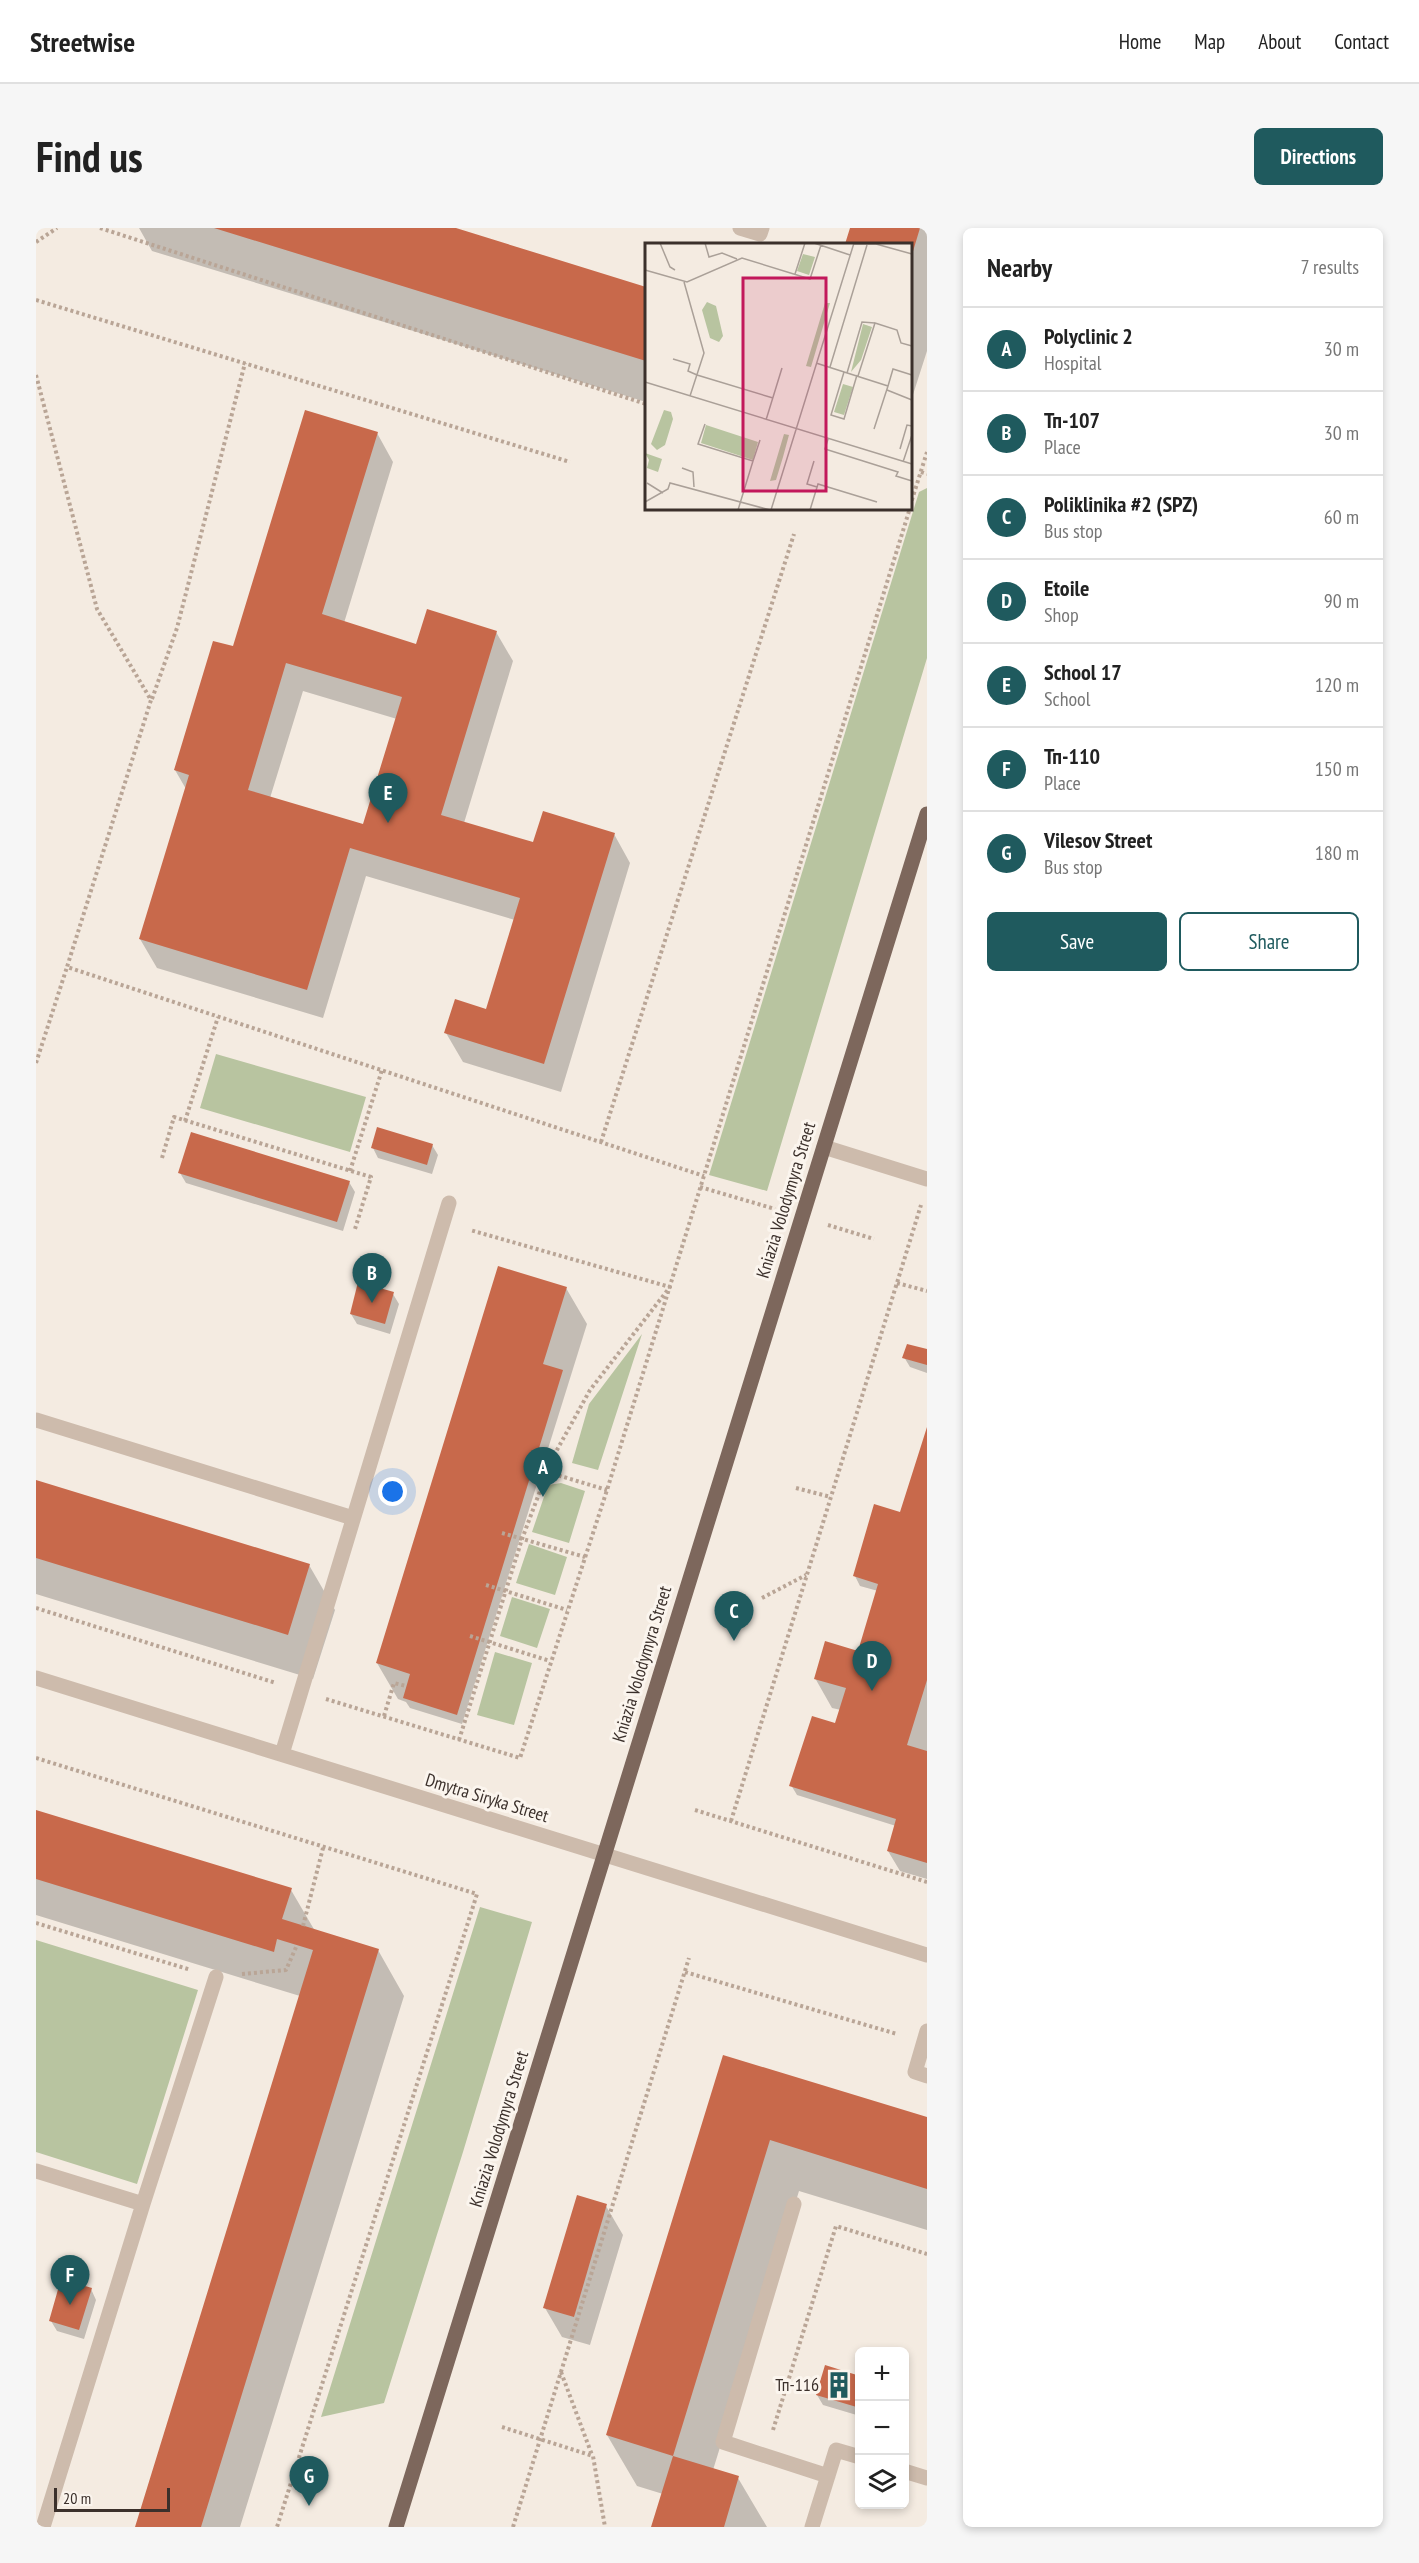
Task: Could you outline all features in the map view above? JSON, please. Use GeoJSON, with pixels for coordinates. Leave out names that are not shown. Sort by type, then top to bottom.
{"type":"FeatureCollection","features":[{"type":"Feature","properties":{"kind":"main road","name":"Kniazia Volodymyra Street"},"geometry":{"type":"LineString","coordinates":[[396,2527],[927,814]]}},
{"type":"Feature","properties":{"kind":"street"},"geometry":{"type":"LineString","coordinates":[[740,228],[760,234],[762,228]]}},
{"type":"Feature","properties":{"kind":"street"},"geometry":{"type":"LineString","coordinates":[[824,1147],[927,1179]]}},
{"type":"Feature","properties":{"kind":"street"},"geometry":{"type":"LineString","coordinates":[[282,1754],[449,1203]]}},
{"type":"Feature","properties":{"kind":"street"},"geometry":{"type":"LineString","coordinates":[[36,1420],[353,1518]]}},
{"type":"Feature","properties":{"kind":"street","name":"Dmytra Siryka Street"},"geometry":{"type":"LineString","coordinates":[[36,1678],[927,1955]]}},
{"type":"Feature","properties":{"kind":"street"},"geometry":{"type":"LineString","coordinates":[[43,2527],[216,1977]]}},
{"type":"Feature","properties":{"kind":"street"},"geometry":{"type":"LineString","coordinates":[[925,2036],[915,2072],[927,2076]]}},
{"type":"Feature","properties":{"kind":"street"},"geometry":{"type":"LineString","coordinates":[[36,2171],[143,2204]]}},
{"type":"Feature","properties":{"kind":"street"},"geometry":{"type":"LineString","coordinates":[[794,2204],[723,2442],[828,2476]]}},
{"type":"Feature","properties":{"kind":"street"},"geometry":{"type":"LineString","coordinates":[[812,2527],[836,2450],[855,2456]]}},
{"type":"Feature","properties":{"kind":"street"},"geometry":{"type":"LineString","coordinates":[[909,2473],[927,2478]]}},
{"type":"Feature","properties":{"kind":"path"},"geometry":{"type":"LineString","coordinates":[[36,242],[57,228]]}},
{"type":"Feature","properties":{"kind":"path"},"geometry":{"type":"LineString","coordinates":[[100,228],[645,404]]}},
{"type":"Feature","properties":{"kind":"path"},"geometry":{"type":"LineString","coordinates":[[36,300],[570,462]]}},
{"type":"Feature","properties":{"kind":"path"},"geometry":{"type":"LineString","coordinates":[[36,1063],[177,628],[245,363]]}},
{"type":"Feature","properties":{"kind":"path"},"geometry":{"type":"LineString","coordinates":[[36,375],[97,609],[152,700]]}},
{"type":"Feature","properties":{"kind":"path"},"geometry":{"type":"LineString","coordinates":[[913,491],[927,452]]}},
{"type":"Feature","properties":{"kind":"path"},"geometry":{"type":"LineString","coordinates":[[921,472],[927,474]]}},
{"type":"Feature","properties":{"kind":"path"},"geometry":{"type":"LineString","coordinates":[[520,1758],[607,1490],[909,510]]}},
{"type":"Feature","properties":{"kind":"path"},"geometry":{"type":"LineString","coordinates":[[601,1142],[794,534]]}},
{"type":"Feature","properties":{"kind":"path"},"geometry":{"type":"LineString","coordinates":[[67,968],[704,1176]]}},
{"type":"Feature","properties":{"kind":"path"},"geometry":{"type":"LineString","coordinates":[[185,1121],[218,1017]]}},
{"type":"Feature","properties":{"kind":"path"},"geometry":{"type":"LineString","coordinates":[[350,1171],[382,1070]]}},
{"type":"Feature","properties":{"kind":"path"},"geometry":{"type":"LineString","coordinates":[[162,1158],[174,1117],[371,1177],[355,1229]]}},
{"type":"Feature","properties":{"kind":"path"},"geometry":{"type":"LineString","coordinates":[[731,1821],[924,1198]]}},
{"type":"Feature","properties":{"kind":"path"},"geometry":{"type":"LineString","coordinates":[[443,1222],[670,1287]]}},
{"type":"Feature","properties":{"kind":"path"},"geometry":{"type":"LineString","coordinates":[[897,1283],[927,1291]]}},
{"type":"Feature","properties":{"kind":"path"},"geometry":{"type":"LineString","coordinates":[[459,1740],[522,1539],[547,1472],[590,1390],[670,1287]]}},
{"type":"Feature","properties":{"kind":"path"},"geometry":{"type":"LineString","coordinates":[[547,1472],[607,1490]]}},
{"type":"Feature","properties":{"kind":"path"},"geometry":{"type":"LineString","coordinates":[[796,1488],[831,1497]]}},
{"type":"Feature","properties":{"kind":"path"},"geometry":{"type":"LineString","coordinates":[[502,1533],[585,1557]]}},
{"type":"Feature","properties":{"kind":"path"},"geometry":{"type":"LineString","coordinates":[[762,1598],[807,1574]]}},
{"type":"Feature","properties":{"kind":"path"},"geometry":{"type":"LineString","coordinates":[[486,1585],[567,1610]]}},
{"type":"Feature","properties":{"kind":"path"},"geometry":{"type":"LineString","coordinates":[[470,1636],[550,1661]]}},
{"type":"Feature","properties":{"kind":"path"},"geometry":{"type":"LineString","coordinates":[[384,1716],[394,1683],[406,1686]]}},
{"type":"Feature","properties":{"kind":"path"},"geometry":{"type":"LineString","coordinates":[[36,1758],[477,1894],[277,2527]]}},
{"type":"Feature","properties":{"kind":"path"},"geometry":{"type":"LineString","coordinates":[[695,1810],[927,1882]]}},
{"type":"Feature","properties":{"kind":"path"},"geometry":{"type":"LineString","coordinates":[[303,1926],[323,1848]]}},
{"type":"Feature","properties":{"kind":"path"},"geometry":{"type":"LineString","coordinates":[[36,1923],[216,1977],[286,1970],[297,1945]]}},
{"type":"Feature","properties":{"kind":"path"},"geometry":{"type":"LineString","coordinates":[[513,2527],[689,1958]]}},
{"type":"Feature","properties":{"kind":"path"},"geometry":{"type":"LineString","coordinates":[[685,1972],[925,2036]]}},
{"type":"Feature","properties":{"kind":"path"},"geometry":{"type":"LineString","coordinates":[[783,2433],[773,2430],[836,2226],[927,2254]]}},
{"type":"Feature","properties":{"kind":"path"},"geometry":{"type":"LineString","coordinates":[[561,2372],[593,2456],[605,2527]]}},
{"type":"Feature","properties":{"kind":"path"},"geometry":{"type":"LineString","coordinates":[[502,2427],[593,2456]]}},
{"type":"Feature","properties":{"kind":"green space"},"geometry":{"type":"Polygon","coordinates":[[[927,488],[927,658],[767,1191],[709,1175],[919,492],[927,488]]]}},
{"type":"Feature","properties":{"kind":"green space"},"geometry":{"type":"Polygon","coordinates":[[[216,1054],[366,1097],[350,1152],[200,1108],[216,1054]]]}},
{"type":"Feature","properties":{"kind":"green space"},"geometry":{"type":"Polygon","coordinates":[[[642,1334],[598,1470],[572,1463],[589,1404],[642,1334]]]}},
{"type":"Feature","properties":{"kind":"green space"},"geometry":{"type":"Polygon","coordinates":[[[561,1483],[585,1491],[569,1543],[532,1532],[548,1485],[561,1483]]]}},
{"type":"Feature","properties":{"kind":"green space"},"geometry":{"type":"Polygon","coordinates":[[[529,1544],[567,1557],[555,1595],[516,1583],[529,1544]]]}},
{"type":"Feature","properties":{"kind":"green space"},"geometry":{"type":"Polygon","coordinates":[[[512,1597],[550,1609],[537,1648],[500,1636],[512,1597]]]}},
{"type":"Feature","properties":{"kind":"green space"},"geometry":{"type":"Polygon","coordinates":[[[495,1652],[532,1663],[514,1725],[477,1715],[495,1652]]]}},
{"type":"Feature","properties":{"kind":"green space"},"geometry":{"type":"Polygon","coordinates":[[[480,1907],[532,1922],[463,2152],[384,2403],[321,2417],[480,1907]]]}},
{"type":"Feature","properties":{"kind":"green space"},"geometry":{"type":"Polygon","coordinates":[[[36,1940],[198,1990],[137,2184],[36,2152],[36,1940]]]}},
{"type":"Feature","properties":{"kind":"building"},"geometry":{"type":"Polygon","coordinates":[[[214,228],[456,228],[645,287],[645,361],[214,228]]]}},
{"type":"Feature","properties":{"kind":"building"},"geometry":{"type":"Polygon","coordinates":[[[850,228],[920,228],[912,255],[912,243],[845,243],[850,228]]]}},
{"type":"Feature","properties":{"kind":"building"},"geometry":{"type":"Polygon","coordinates":[[[305,410],[378,432],[322,614],[416,644],[427,609],[497,631],[441,815],[533,842],[543,811],[615,833],[544,1064],[444,1033],[455,999],[486,1009],[520,898],[350,848],[307,990],[139,939],[189,775],[174,770],[213,641],[233,646],[305,410]],[[286,663],[248,790],[363,824],[402,697],[286,663]]]}},
{"type":"Feature","properties":{"kind":"building"},"geometry":{"type":"Polygon","coordinates":[[[377,1127],[433,1144],[427,1165],[371,1148],[377,1127]]]}},
{"type":"Feature","properties":{"kind":"building"},"geometry":{"type":"Polygon","coordinates":[[[191,1132],[350,1181],[337,1222],[178,1173],[191,1132]]]}},
{"type":"Feature","properties":{"kind":"building"},"geometry":{"type":"Polygon","coordinates":[[[498,1266],[567,1287],[543,1364],[563,1370],[457,1715],[403,1698],[410,1674],[376,1663],[498,1266]]]}},
{"type":"Feature","properties":{"kind":"building"},"geometry":{"type":"Polygon","coordinates":[[[358,1282],[394,1292],[385,1324],[350,1314],[358,1282]]]}},
{"type":"Feature","properties":{"kind":"building"},"geometry":{"type":"Polygon","coordinates":[[[907,1344],[927,1349],[927,1365],[902,1358],[907,1344]]]}},
{"type":"Feature","properties":{"kind":"building"},"geometry":{"type":"Polygon","coordinates":[[[927,1427],[927,1680],[907,1745],[927,1751],[927,1863],[887,1851],[896,1819],[789,1786],[812,1716],[835,1723],[846,1688],[814,1679],[825,1641],[858,1651],[878,1584],[853,1576],[874,1504],[900,1512],[927,1427]]]}},
{"type":"Feature","properties":{"kind":"building"},"geometry":{"type":"Polygon","coordinates":[[[36,1480],[310,1564],[288,1635],[36,1558],[36,1480]]]}},
{"type":"Feature","properties":{"kind":"building"},"geometry":{"type":"Polygon","coordinates":[[[36,1810],[292,1888],[282,1919],[379,1949],[201,2527],[135,2527],[313,1950],[277,1939],[274,1952],[36,1879],[36,1810]]]}},
{"type":"Feature","properties":{"kind":"building"},"geometry":{"type":"Polygon","coordinates":[[[723,2055],[927,2117],[927,2189],[770,2140],[673,2456],[606,2435],[723,2055]]]}},
{"type":"Feature","properties":{"kind":"building"},"geometry":{"type":"Polygon","coordinates":[[[577,2195],[607,2204],[574,2317],[543,2308],[577,2195]]]}},
{"type":"Feature","properties":{"kind":"building"},"geometry":{"type":"Polygon","coordinates":[[[61,2279],[92,2288],[79,2330],[49,2321],[61,2279]]]}},
{"type":"Feature","properties":{"kind":"building","name":"Тп-116"},"geometry":{"type":"Polygon","coordinates":[[[825,2365],[855,2374],[855,2407],[816,2395],[825,2365]]]}},
{"type":"Feature","properties":{"kind":"building"},"geometry":{"type":"Polygon","coordinates":[[[673,2456],[739,2476],[724,2527],[651,2527],[673,2456]]]}},
{"type":"Feature","properties":{"kind":"place","name":"School 17"},"geometry":{"type":"Point","coordinates":[388,823]}},
{"type":"Feature","properties":{"kind":"place","name":"Тп-107"},"geometry":{"type":"Point","coordinates":[372,1303]}},
{"type":"Feature","properties":{"kind":"place","name":"Polyclinic 2"},"geometry":{"type":"Point","coordinates":[543,1497]}},
{"type":"Feature","properties":{"kind":"place","name":"Poliklinika #2 (SPZ)"},"geometry":{"type":"Point","coordinates":[734,1641]}},
{"type":"Feature","properties":{"kind":"place","name":"Etoile"},"geometry":{"type":"Point","coordinates":[872,1691]}},
{"type":"Feature","properties":{"kind":"place","name":"Тп-110"},"geometry":{"type":"Point","coordinates":[70,2305]}},
{"type":"Feature","properties":{"kind":"place","name":"Тп-116"},"geometry":{"type":"Point","coordinates":[839,2385]}},
{"type":"Feature","properties":{"kind":"place","name":"Vilesov Street"},"geometry":{"type":"Point","coordinates":[309,2506]}}]}
